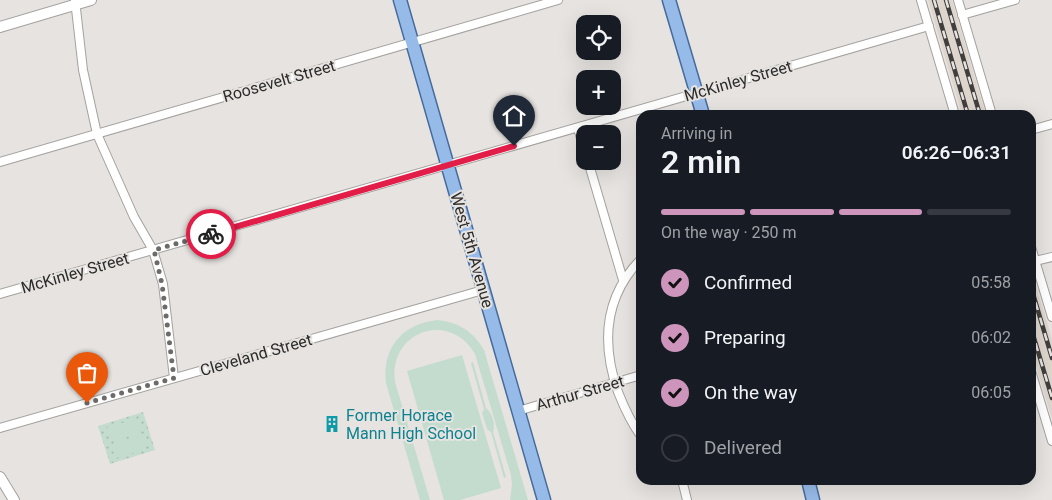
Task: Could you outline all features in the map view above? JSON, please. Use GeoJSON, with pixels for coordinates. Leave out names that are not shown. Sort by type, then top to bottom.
{"type":"FeatureCollection","features":[{"type":"Feature","properties":{"kind":"main road","name":"West 5th Avenue"},"geometry":{"type":"LineString","coordinates":[[400,0],[544,500]]}},
{"type":"Feature","properties":{"kind":"main road"},"geometry":{"type":"LineString","coordinates":[[669,0],[701,110]]}},
{"type":"Feature","properties":{"kind":"main road"},"geometry":{"type":"LineString","coordinates":[[810,485],[814,500]]}},
{"type":"Feature","properties":{"kind":"street"},"geometry":{"type":"LineString","coordinates":[[0,27],[75,2],[91,0]]}},
{"type":"Feature","properties":{"kind":"street","name":"Roosevelt Street"},"geometry":{"type":"LineString","coordinates":[[0,162],[558,0]]}},
{"type":"Feature","properties":{"kind":"street"},"geometry":{"type":"LineString","coordinates":[[921,0],[954,110]]}},
{"type":"Feature","properties":{"kind":"street"},"geometry":{"type":"LineString","coordinates":[[958,0],[990,110]]}},
{"type":"Feature","properties":{"kind":"street"},"geometry":{"type":"LineString","coordinates":[[962,15],[1015,0]]}},
{"type":"Feature","properties":{"kind":"street"},"geometry":{"type":"LineString","coordinates":[[75,2],[82,70],[97,134],[134,217],[154,250],[162,284],[174,378]]}},
{"type":"Feature","properties":{"kind":"street","name":"McKinley Street"},"geometry":{"type":"LineString","coordinates":[[639,110],[929,26]]}},
{"type":"Feature","properties":{"kind":"street","name":"McKinley Street"},"geometry":{"type":"LineString","coordinates":[[588,125],[636,111]]}},
{"type":"Feature","properties":{"kind":"street"},"geometry":{"type":"LineString","coordinates":[[1036,129],[1052,124]]}},
{"type":"Feature","properties":{"kind":"street","name":"McKinley Street"},"geometry":{"type":"LineString","coordinates":[[0,294],[576,129]]}},
{"type":"Feature","properties":{"kind":"street"},"geometry":{"type":"LineString","coordinates":[[591,170],[623,280]]}},
{"type":"Feature","properties":{"kind":"street"},"geometry":{"type":"LineString","coordinates":[[1036,261],[1052,256]]}},
{"type":"Feature","properties":{"kind":"street"},"geometry":{"type":"LineString","coordinates":[[1036,264],[1052,318]]}},
{"type":"Feature","properties":{"kind":"street"},"geometry":{"type":"LineString","coordinates":[[636,265],[623,280],[608,324],[608,354],[615,383],[627,414],[636,428]]}},
{"type":"Feature","properties":{"kind":"street","name":"Cleveland Street"},"geometry":{"type":"LineString","coordinates":[[0,428],[483,290]]}},
{"type":"Feature","properties":{"kind":"street","name":"Arthur Street"},"geometry":{"type":"LineString","coordinates":[[518,411],[636,377]]}},
{"type":"Feature","properties":{"kind":"street"},"geometry":{"type":"LineString","coordinates":[[1036,399],[1052,441]]}},
{"type":"Feature","properties":{"kind":"street"},"geometry":{"type":"LineString","coordinates":[[0,477],[14,500]]}},
{"type":"Feature","properties":{"kind":"street"},"geometry":{"type":"LineString","coordinates":[[683,485],[687,500]]}},
{"type":"Feature","properties":{"kind":"shaded area"},"geometry":{"type":"Polygon","coordinates":[[[928,0],[952,0],[985,110],[961,110],[928,0]]]}},
{"type":"Feature","properties":{"kind":"shaded area"},"geometry":{"type":"Polygon","coordinates":[[[1036,286],[1052,339],[1052,419],[1036,366],[1036,286]]]}},
{"type":"Feature","properties":{"kind":"green space"},"geometry":{"type":"Polygon","coordinates":[[[437,320],[458,325],[470,333],[484,350],[528,500],[510,500],[511,475],[475,354],[464,340],[451,333],[437,330],[423,332],[411,339],[401,350],[395,364],[395,382],[430,500],[420,500],[386,383],[387,359],[391,349],[404,332],[425,322],[437,320]]]}},
{"type":"Feature","properties":{"kind":"green space"},"geometry":{"type":"Polygon","coordinates":[[[462,355],[501,488],[460,500],[444,500],[407,371],[462,355]]]}},
{"type":"Feature","properties":{"kind":"green space"},"geometry":{"type":"Polygon","coordinates":[[[473,362],[486,408],[493,419],[493,432],[506,477],[504,478],[491,432],[487,429],[482,413],[484,409],[471,363],[473,362]]]}},
{"type":"Feature","properties":{"kind":"green space"},"geometry":{"type":"Polygon","coordinates":[[[143,412],[155,450],[110,464],[98,426],[143,412]]]}},
{"type":"Feature","properties":{"kind":"green space"},"geometry":{"type":"Polygon","coordinates":[[[137,419],[141,433],[112,441],[107,427],[137,419]]]}},
{"type":"Feature","properties":{"kind":"green space"},"geometry":{"type":"Polygon","coordinates":[[[142,435],[146,449],[116,458],[112,444],[142,435]]]}},
{"type":"Feature","properties":{"kind":"railway"},"geometry":{"type":"LineString","coordinates":[[934,0],[967,110]]}},
{"type":"Feature","properties":{"kind":"railway"},"geometry":{"type":"LineString","coordinates":[[946,0],[979,110]]}},
{"type":"Feature","properties":{"kind":"railway"},"geometry":{"type":"LineString","coordinates":[[1036,304],[1052,358]]}},
{"type":"Feature","properties":{"kind":"railway"},"geometry":{"type":"LineString","coordinates":[[1036,345],[1052,398]]}},
{"type":"Feature","properties":{"kind":"way so far"},"geometry":{"type":"LineString","coordinates":[[87,403],[174,378],[162,284],[154,250],[211,234]]}},
{"type":"Feature","properties":{"kind":"place","name":"Former Horace Mann High School"},"geometry":{"type":"Point","coordinates":[332,424]}},
{"type":"Feature","properties":{"kind":"route"},"geometry":{"type":"LineString","coordinates":[[211,234],[514,146]]}}]}
